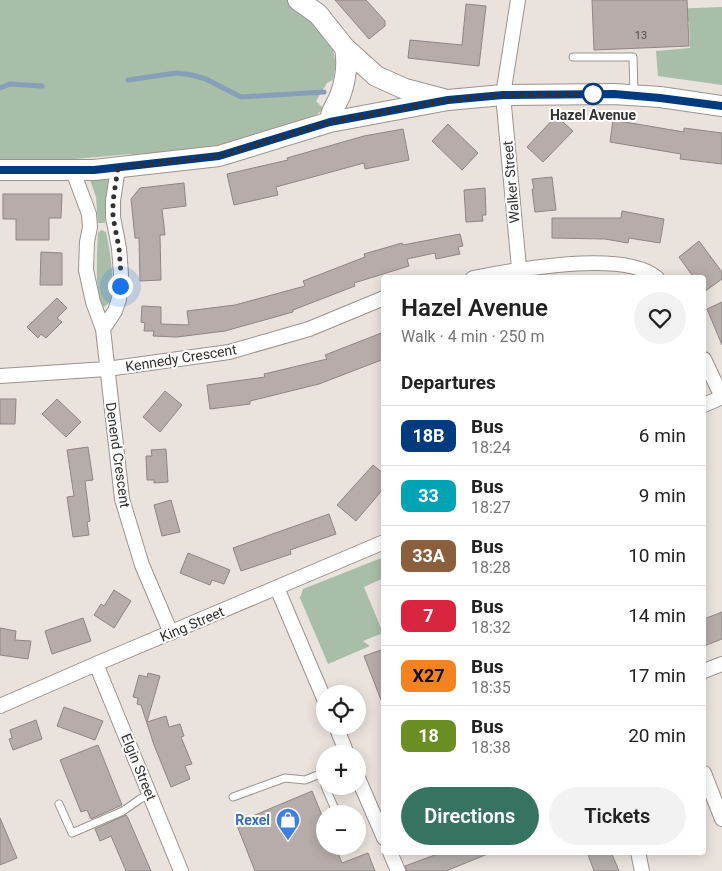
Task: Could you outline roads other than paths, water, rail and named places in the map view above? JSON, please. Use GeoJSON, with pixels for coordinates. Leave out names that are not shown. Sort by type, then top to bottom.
{"type":"FeatureCollection","features":[{"type":"Feature","properties":{"kind":"street"},"geometry":{"type":"LineString","coordinates":[[298,0],[318,14],[345,48],[376,76],[405,89],[448,100]]}},
{"type":"Feature","properties":{"kind":"street"},"geometry":{"type":"LineString","coordinates":[[503,95],[518,0]]}},
{"type":"Feature","properties":{"kind":"street"},"geometry":{"type":"LineString","coordinates":[[330,122],[330,114],[339,98],[346,76],[345,48]]}},
{"type":"Feature","properties":{"kind":"street"},"geometry":{"type":"LineString","coordinates":[[0,170],[73,171],[118,168],[219,156],[330,122],[448,100],[503,95],[634,95],[722,106]]}},
{"type":"Feature","properties":{"kind":"street","name":"Walker Street"},"geometry":{"type":"LineString","coordinates":[[503,95],[519,268]]}},
{"type":"Feature","properties":{"kind":"street"},"geometry":{"type":"LineString","coordinates":[[104,329],[115,311],[121,274],[119,248],[113,217],[113,201],[118,168]]}},
{"type":"Feature","properties":{"kind":"street","name":"Denend Crescent"},"geometry":{"type":"LineString","coordinates":[[73,171],[89,214],[90,227],[87,242],[86,270],[93,302],[104,329],[122,499],[142,565],[171,633]]}},
{"type":"Feature","properties":{"kind":"street"},"geometry":{"type":"LineString","coordinates":[[487,275],[519,268],[571,263],[600,263],[638,267],[652,275]]}},
{"type":"Feature","properties":{"kind":"street","name":"Kennedy Crescent"},"geometry":{"type":"LineString","coordinates":[[0,376],[107,369],[229,352],[309,329],[381,299]]}},
{"type":"Feature","properties":{"kind":"street"},"geometry":{"type":"LineString","coordinates":[[706,363],[722,397],[706,404]]}},
{"type":"Feature","properties":{"kind":"street","name":"King Street"},"geometry":{"type":"LineString","coordinates":[[0,706],[381,543]]}},
{"type":"Feature","properties":{"kind":"street"},"geometry":{"type":"LineString","coordinates":[[277,588],[318,685]]}},
{"type":"Feature","properties":{"kind":"street","name":"Elgin Street"},"geometry":{"type":"LineString","coordinates":[[96,664],[181,871]]}},
{"type":"Feature","properties":{"kind":"street"},"geometry":{"type":"LineString","coordinates":[[706,670],[722,664]]}},
{"type":"Feature","properties":{"kind":"street"},"geometry":{"type":"LineString","coordinates":[[706,778],[722,818]]}},
{"type":"Feature","properties":{"kind":"street"},"geometry":{"type":"LineString","coordinates":[[365,795],[381,831]]}},
{"type":"Feature","properties":{"kind":"street"},"geometry":{"type":"LineString","coordinates":[[391,855],[398,871]]}},
{"type":"Feature","properties":{"kind":"street"},"geometry":{"type":"LineString","coordinates":[[639,855],[642,871]]}},
{"type":"Feature","properties":{"kind":"lane"},"geometry":{"type":"LineString","coordinates":[[573,57],[633,57],[634,95]]}},
{"type":"Feature","properties":{"kind":"lane"},"geometry":{"type":"LineString","coordinates":[[233,797],[285,778],[305,780],[316,775]]}},
{"type":"Feature","properties":{"kind":"lane"},"geometry":{"type":"LineString","coordinates":[[59,804],[72,833],[123,811],[150,794]]}},
{"type":"Feature","properties":{"kind":"waterway"},"geometry":{"type":"LineString","coordinates":[[128,80],[176,73],[192,75],[206,79],[241,97],[324,92]]}},
{"type":"Feature","properties":{"kind":"waterway"},"geometry":{"type":"LineString","coordinates":[[0,88],[10,84],[42,86]]}},
{"type":"Feature","properties":{"kind":"place","name":"Hazel Avenue"},"geometry":{"type":"Point","coordinates":[593,94]}},
{"type":"Feature","properties":{"kind":"place","name":"Rexel"},"geometry":{"type":"Point","coordinates":[288,841]}}]}
